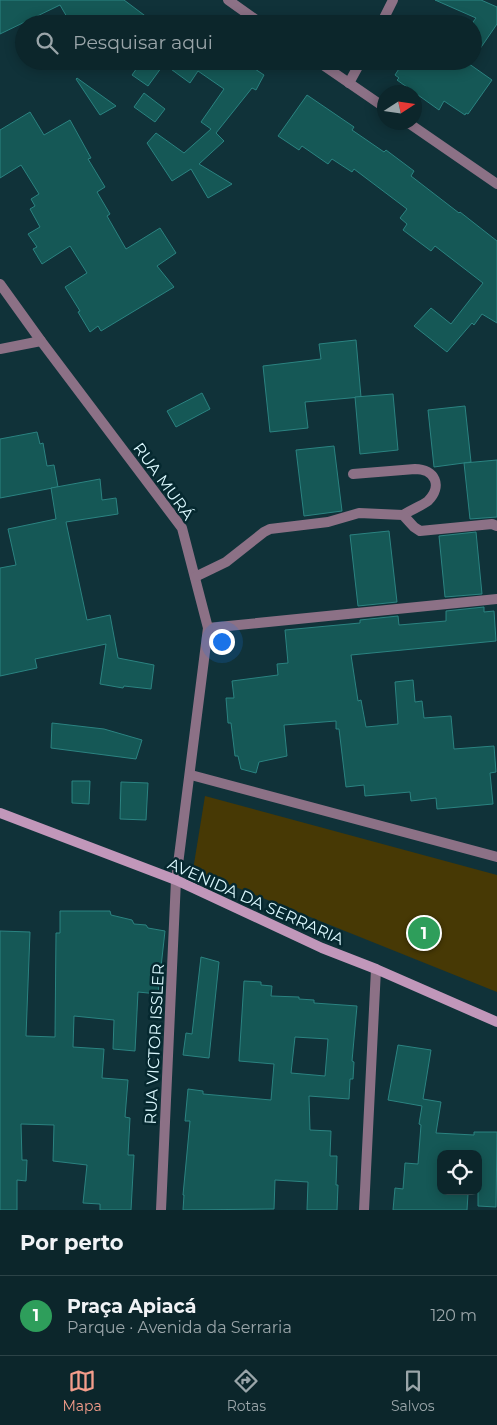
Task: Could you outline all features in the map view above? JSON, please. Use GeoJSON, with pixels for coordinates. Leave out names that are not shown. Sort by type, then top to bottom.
{"type":"FeatureCollection","features":[{"type":"Feature","properties":{"kind":"main road","name":"AVENIDA DA SERRARIA"},"geometry":{"type":"LineString","coordinates":[[0,813],[176,880],[322,948],[376,969],[497,1022]]}},
{"type":"Feature","properties":{"kind":"street"},"geometry":{"type":"LineString","coordinates":[[228,0],[249,15]]}},
{"type":"Feature","properties":{"kind":"street"},"geometry":{"type":"LineString","coordinates":[[386,15],[393,0]]}},
{"type":"Feature","properties":{"kind":"street"},"geometry":{"type":"LineString","coordinates":[[330,70],[377,102]]}},
{"type":"Feature","properties":{"kind":"street"},"geometry":{"type":"LineString","coordinates":[[350,83],[356,70]]}},
{"type":"Feature","properties":{"kind":"street"},"geometry":{"type":"LineString","coordinates":[[419,130],[497,184]]}},
{"type":"Feature","properties":{"kind":"street","name":"RUA MURÁ"},"geometry":{"type":"LineString","coordinates":[[0,284],[182,528],[208,628],[191,775],[176,880]]}},
{"type":"Feature","properties":{"kind":"street"},"geometry":{"type":"LineString","coordinates":[[0,349],[41,341]]}},
{"type":"Feature","properties":{"kind":"street"},"geometry":{"type":"LineString","coordinates":[[195,577],[226,562],[270,529],[328,522],[359,513],[403,515],[427,501],[435,490],[436,480],[425,469],[353,474]]}},
{"type":"Feature","properties":{"kind":"street"},"geometry":{"type":"LineString","coordinates":[[403,515],[420,531],[492,524],[497,526]]}},
{"type":"Feature","properties":{"kind":"street"},"geometry":{"type":"LineString","coordinates":[[208,628],[497,600]]}},
{"type":"Feature","properties":{"kind":"street"},"geometry":{"type":"LineString","coordinates":[[191,775],[497,857]]}},
{"type":"Feature","properties":{"kind":"street","name":"RUA VICTOR ISSLER"},"geometry":{"type":"LineString","coordinates":[[161,1210],[176,880]]}},
{"type":"Feature","properties":{"kind":"street"},"geometry":{"type":"LineString","coordinates":[[364,1210],[376,969]]}},
{"type":"Feature","properties":{"kind":"shaded area"},"geometry":{"type":"Polygon","coordinates":[[[205,796],[497,875],[497,992],[193,870],[205,796]]]}},
{"type":"Feature","properties":{"kind":"building"},"geometry":{"type":"Polygon","coordinates":[[[0,0],[124,0],[144,15],[66,15],[60,5],[39,15],[15,15],[15,27],[0,34],[0,0]]]}},
{"type":"Feature","properties":{"kind":"building"},"geometry":{"type":"Polygon","coordinates":[[[435,0],[481,0],[497,7],[497,24],[482,46],[482,15],[469,15],[435,0]]]}},
{"type":"Feature","properties":{"kind":"building"},"geometry":{"type":"Polygon","coordinates":[[[136,70],[160,70],[148,86],[132,75],[136,70]]]}},
{"type":"Feature","properties":{"kind":"building"},"geometry":{"type":"Polygon","coordinates":[[[172,70],[256,70],[264,75],[256,90],[252,88],[216,133],[224,141],[199,164],[232,184],[208,198],[191,169],[172,181],[147,143],[156,133],[184,153],[211,129],[201,122],[224,89],[198,71],[190,83],[172,70]]]}},
{"type":"Feature","properties":{"kind":"building"},"geometry":{"type":"Polygon","coordinates":[[[398,70],[478,70],[492,80],[468,114],[466,113],[465,115],[444,101],[439,110],[422,98],[422,85],[404,85],[397,80],[399,78],[395,75],[398,70]]]}},
{"type":"Feature","properties":{"kind":"building"},"geometry":{"type":"Polygon","coordinates":[[[77,78],[116,106],[100,115],[77,78]]]}},
{"type":"Feature","properties":{"kind":"building"},"geometry":{"type":"Polygon","coordinates":[[[144,93],[165,109],[155,122],[134,107],[144,93]]]}},
{"type":"Feature","properties":{"kind":"building"},"geometry":{"type":"Polygon","coordinates":[[[307,95],[354,127],[352,130],[384,152],[386,150],[414,171],[411,176],[497,241],[497,323],[482,314],[474,325],[472,323],[447,352],[414,326],[431,308],[451,324],[483,283],[435,246],[431,251],[403,230],[407,224],[400,218],[407,209],[354,169],[352,172],[332,159],[328,164],[302,146],[299,150],[278,136],[307,95]]]}},
{"type":"Feature","properties":{"kind":"building"},"geometry":{"type":"Polygon","coordinates":[[[30,112],[44,135],[70,120],[91,158],[88,159],[105,187],[97,192],[110,214],[107,216],[126,249],[160,228],[176,253],[157,266],[174,287],[101,331],[98,326],[90,332],[65,287],[87,273],[70,246],[42,264],[33,249],[37,247],[28,234],[40,227],[30,209],[35,206],[31,199],[39,194],[21,165],[0,178],[0,130],[30,112]]]}},
{"type":"Feature","properties":{"kind":"building"},"geometry":{"type":"Polygon","coordinates":[[[356,340],[361,397],[305,402],[308,428],[270,432],[263,366],[321,359],[319,344],[356,340]]]}},
{"type":"Feature","properties":{"kind":"building"},"geometry":{"type":"Polygon","coordinates":[[[202,393],[210,409],[176,427],[167,411],[202,393]]]}},
{"type":"Feature","properties":{"kind":"building"},"geometry":{"type":"Polygon","coordinates":[[[393,394],[398,450],[360,454],[355,397],[393,394]]]}},
{"type":"Feature","properties":{"kind":"building"},"geometry":{"type":"Polygon","coordinates":[[[465,406],[471,462],[434,467],[428,410],[465,406]]]}},
{"type":"Feature","properties":{"kind":"building"},"geometry":{"type":"Polygon","coordinates":[[[37,432],[40,444],[43,443],[47,466],[54,465],[58,487],[0,498],[0,439],[37,432]]]}},
{"type":"Feature","properties":{"kind":"building"},"geometry":{"type":"Polygon","coordinates":[[[334,446],[342,511],[304,516],[296,450],[334,446]]]}},
{"type":"Feature","properties":{"kind":"building"},"geometry":{"type":"Polygon","coordinates":[[[497,460],[497,517],[470,519],[464,463],[497,460]]]}},
{"type":"Feature","properties":{"kind":"building"},"geometry":{"type":"Polygon","coordinates":[[[100,479],[102,500],[116,498],[118,514],[66,522],[87,620],[110,615],[118,658],[154,665],[151,689],[124,686],[123,688],[100,684],[106,644],[35,659],[37,668],[0,676],[0,568],[16,565],[8,529],[56,519],[51,488],[100,479]]]}},
{"type":"Feature","properties":{"kind":"building"},"geometry":{"type":"Polygon","coordinates":[[[389,531],[397,602],[358,606],[350,535],[389,531]]]}},
{"type":"Feature","properties":{"kind":"building"},"geometry":{"type":"Polygon","coordinates":[[[476,532],[482,594],[445,597],[439,536],[476,532]]]}},
{"type":"Feature","properties":{"kind":"building"},"geometry":{"type":"Polygon","coordinates":[[[484,607],[484,612],[494,611],[496,641],[351,655],[358,701],[361,700],[366,727],[398,724],[395,682],[413,680],[415,702],[422,701],[424,718],[451,716],[454,749],[494,746],[496,772],[490,773],[493,804],[437,809],[436,798],[411,801],[410,792],[365,796],[364,785],[346,787],[339,729],[336,729],[336,721],[284,725],[287,756],[259,762],[256,773],[241,769],[238,756],[235,756],[231,723],[228,723],[226,698],[234,698],[232,681],[278,675],[277,664],[288,663],[285,630],[360,623],[360,620],[398,616],[399,625],[446,621],[446,611],[484,607]]]}},
{"type":"Feature","properties":{"kind":"building"},"geometry":{"type":"Polygon","coordinates":[[[52,723],[104,729],[142,740],[136,759],[51,748],[52,723]]]}},
{"type":"Feature","properties":{"kind":"building"},"geometry":{"type":"Polygon","coordinates":[[[72,781],[90,781],[89,804],[72,803],[72,781]]]}},
{"type":"Feature","properties":{"kind":"building"},"geometry":{"type":"Polygon","coordinates":[[[121,782],[148,783],[146,820],[120,819],[121,782]]]}},
{"type":"Feature","properties":{"kind":"building"},"geometry":{"type":"Polygon","coordinates":[[[60,911],[110,911],[111,915],[132,920],[134,924],[146,925],[148,928],[165,931],[158,994],[138,992],[135,1051],[113,1049],[114,1020],[74,1016],[73,1047],[104,1049],[102,1078],[128,1080],[125,1117],[130,1118],[128,1155],[134,1155],[131,1210],[100,1210],[100,1204],[83,1203],[87,1165],[53,1161],[54,1125],[21,1124],[22,1160],[27,1160],[26,1181],[17,1180],[17,1210],[0,1210],[0,931],[30,932],[26,1036],[55,1037],[56,933],[60,933],[60,911]]]}},
{"type":"Feature","properties":{"kind":"building"},"geometry":{"type":"Polygon","coordinates":[[[201,957],[219,962],[209,1058],[183,1055],[186,1033],[192,1034],[201,957]]]}},
{"type":"Feature","properties":{"kind":"building"},"geometry":{"type":"Polygon","coordinates":[[[244,981],[261,982],[261,985],[272,986],[271,996],[299,997],[299,999],[314,1000],[314,1003],[357,1006],[352,1061],[354,1062],[353,1079],[350,1079],[349,1099],[309,1096],[310,1130],[331,1131],[330,1156],[337,1156],[337,1210],[307,1210],[308,1182],[275,1180],[274,1209],[183,1210],[190,1121],[185,1121],[188,1089],[203,1091],[203,1094],[271,1100],[274,1064],[239,1061],[244,981]],[[295,1037],[291,1073],[325,1076],[328,1039],[295,1037]]]}},
{"type":"Feature","properties":{"kind":"building"},"geometry":{"type":"Polygon","coordinates":[[[398,1045],[431,1050],[423,1099],[441,1102],[436,1133],[474,1135],[474,1132],[497,1132],[496,1207],[478,1206],[478,1195],[482,1195],[482,1150],[437,1150],[437,1195],[468,1195],[467,1210],[393,1210],[395,1188],[403,1189],[405,1163],[418,1164],[421,1125],[419,1124],[422,1106],[388,1100],[398,1045]]]}},
{"type":"Feature","properties":{"kind":"place","name":"Praça Apiacá"},"geometry":{"type":"Point","coordinates":[424,933]}}]}
